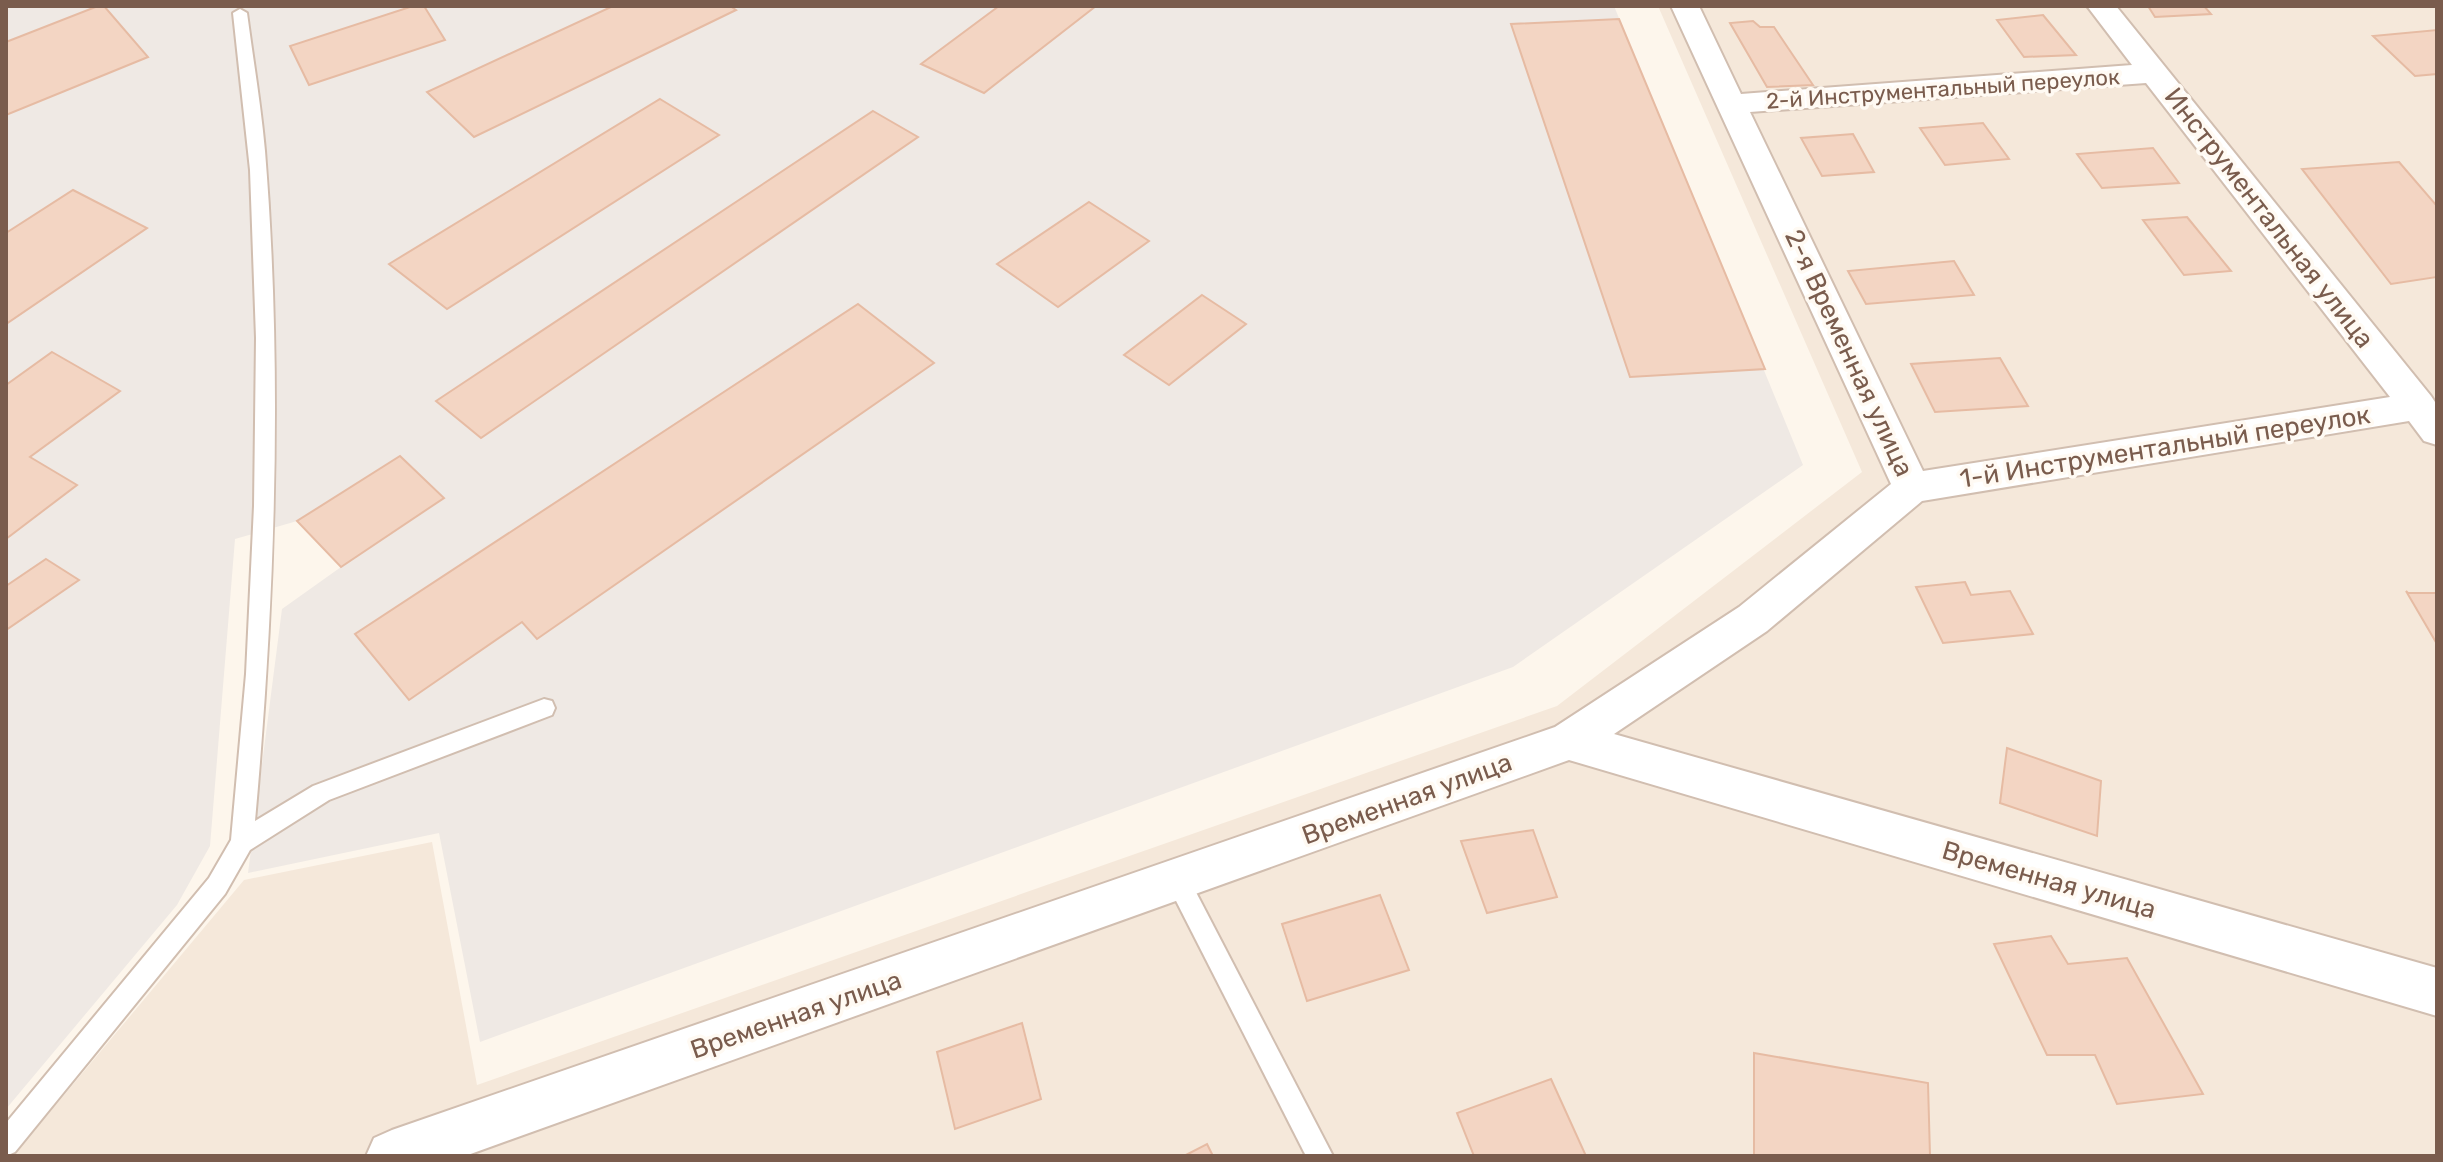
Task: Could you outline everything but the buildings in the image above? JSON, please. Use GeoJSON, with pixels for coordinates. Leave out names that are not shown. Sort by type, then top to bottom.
{"type":"FeatureCollection","features":[{"type":"Feature","properties":{"kind":"street","name":"2-я Временная улица"},"geometry":{"type":"LineString","coordinates":[[1569,741],[1753,619],[1912,488],[1685,6]]}},
{"type":"Feature","properties":{"kind":"street","name":"Инструментальная улица"},"geometry":{"type":"LineString","coordinates":[[2101,6],[2427,418]]}},
{"type":"Feature","properties":{"kind":"street","name":"2-й Инструментальный переулок"},"geometry":{"type":"LineString","coordinates":[[1732,104],[2154,73]]}},
{"type":"Feature","properties":{"kind":"street","name":"1-й Инструментальный переулок"},"geometry":{"type":"LineString","coordinates":[[1912,488],[2427,418]]}},
{"type":"Feature","properties":{"kind":"street","name":"Временная улица"},"geometry":{"type":"LineString","coordinates":[[392,1156],[1569,741],[2437,992]]}},
{"type":"Feature","properties":{"kind":"lane"},"geometry":{"type":"LineString","coordinates":[[6,1143],[217,886],[242,842],[266,531],[266,360],[258,168],[240,13]]}},
{"type":"Feature","properties":{"kind":"lane"},"geometry":{"type":"LineString","coordinates":[[242,842],[321,793],[544,708]]}},
{"type":"Feature","properties":{"kind":"lane"},"geometry":{"type":"LineString","coordinates":[[1178,881],[1320,1156]]}},
{"type":"Feature","properties":{"kind":"shaded area"},"geometry":{"type":"Polygon","coordinates":[[[6,6],[1614,6],[1803,465],[1513,667],[480,1042],[439,833],[248,873],[282,609],[341,567],[297,521],[235,539],[210,846],[177,905],[6,1109],[6,6]]]}},
{"type":"Feature","properties":{"kind":"shaded area"},"geometry":{"type":"Polygon","coordinates":[[[1658,6],[2437,6],[2437,1156],[13,1156],[244,880],[432,842],[477,1085],[1557,706],[1862,472],[1658,6]]]}}]}
